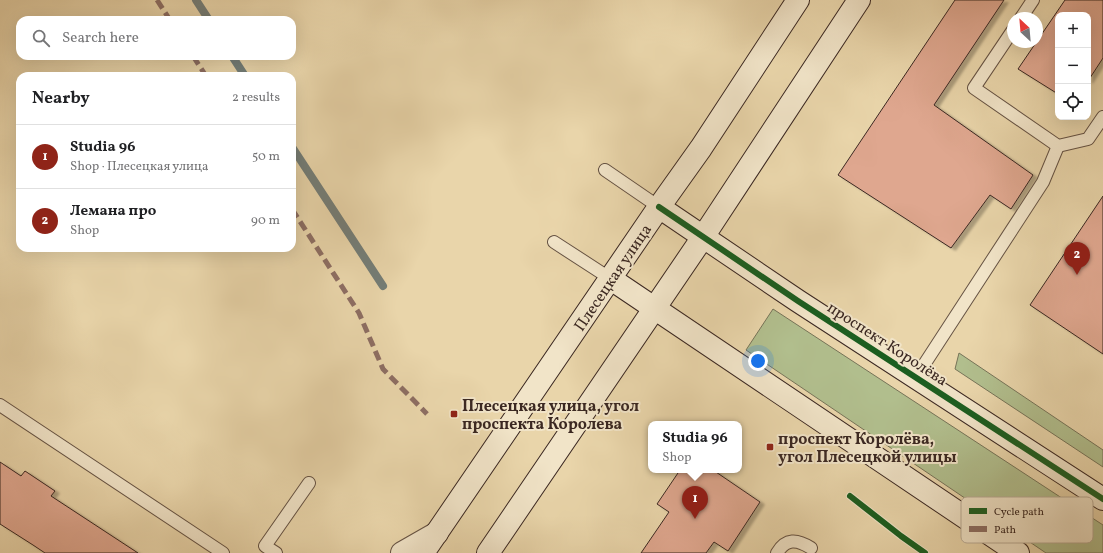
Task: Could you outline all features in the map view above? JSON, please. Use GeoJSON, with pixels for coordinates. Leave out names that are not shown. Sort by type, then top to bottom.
{"type":"FeatureCollection","features":[{"type":"Feature","properties":{"kind":"main road","name":"Плесецкая улица"},"geometry":{"type":"LineString","coordinates":[[424,553],[659,207],[701,148],[798,0]]}},
{"type":"Feature","properties":{"kind":"main road"},"geometry":{"type":"LineString","coordinates":[[488,553],[703,237],[859,0]]}},
{"type":"Feature","properties":{"kind":"main road","name":"проспект Королёва"},"geometry":{"type":"LineString","coordinates":[[659,207],[1103,499]]}},
{"type":"Feature","properties":{"kind":"main road"},"geometry":{"type":"LineString","coordinates":[[611,279],[961,515]]}},
{"type":"Feature","properties":{"kind":"main road"},"geometry":{"type":"LineString","coordinates":[[402,553],[437,533]]}},
{"type":"Feature","properties":{"kind":"main road"},"geometry":{"type":"LineString","coordinates":[[1003,543],[1018,553]]}},
{"type":"Feature","properties":{"kind":"lane"},"geometry":{"type":"LineString","coordinates":[[1025,12],[1033,0]]}},
{"type":"Feature","properties":{"kind":"lane"},"geometry":{"type":"LineString","coordinates":[[1007,39],[974,88],[1058,146],[1088,139],[1103,117]]}},
{"type":"Feature","properties":{"kind":"lane"},"geometry":{"type":"LineString","coordinates":[[916,377],[1043,182],[1058,146]]}},
{"type":"Feature","properties":{"kind":"lane","name":"проспект Королёва"},"geometry":{"type":"LineString","coordinates":[[605,170],[659,207]]}},
{"type":"Feature","properties":{"kind":"lane"},"geometry":{"type":"LineString","coordinates":[[554,242],[611,279]]}},
{"type":"Feature","properties":{"kind":"lane"},"geometry":{"type":"LineString","coordinates":[[0,405],[223,553]]}},
{"type":"Feature","properties":{"kind":"lane"},"geometry":{"type":"LineString","coordinates":[[276,553],[264,546],[309,483]]}},
{"type":"Feature","properties":{"kind":"lane"},"geometry":{"type":"LineString","coordinates":[[777,553],[781,546],[791,541],[802,542],[811,548]]}},
{"type":"Feature","properties":{"kind":"green space"},"geometry":{"type":"Polygon","coordinates":[[[773,309],[1060,497],[963,497],[746,350],[773,309]]]}},
{"type":"Feature","properties":{"kind":"green space"},"geometry":{"type":"Polygon","coordinates":[[[959,353],[1103,450],[1103,467],[955,369],[959,353]]]}},
{"type":"Feature","properties":{"kind":"green space"},"geometry":{"type":"Polygon","coordinates":[[[1093,518],[1103,525],[1103,553],[1046,553],[1031,543],[1093,543],[1093,518]]]}},
{"type":"Feature","properties":{"kind":"building"},"geometry":{"type":"Polygon","coordinates":[[[955,0],[1004,0],[934,105],[1033,175],[1011,209],[990,195],[951,248],[838,175],[955,0]]]}},
{"type":"Feature","properties":{"kind":"building"},"geometry":{"type":"Polygon","coordinates":[[[1065,0],[1103,0],[1103,58],[1091,76],[1091,12],[1057,12],[1065,0]]]}},
{"type":"Feature","properties":{"kind":"building"},"geometry":{"type":"Polygon","coordinates":[[[1055,15],[1055,92],[1018,69],[1032,48],[1043,48],[1043,32],[1055,15]]]}},
{"type":"Feature","properties":{"kind":"building"},"geometry":{"type":"Polygon","coordinates":[[[1103,196],[1103,354],[1030,305],[1103,196]]]}},
{"type":"Feature","properties":{"kind":"building"},"geometry":{"type":"Polygon","coordinates":[[[0,462],[21,476],[25,471],[55,491],[51,496],[138,553],[45,553],[0,524],[0,462]]]}},
{"type":"Feature","properties":{"kind":"building"},"geometry":{"type":"Polygon","coordinates":[[[678,473],[717,473],[760,502],[728,551],[714,542],[706,553],[641,553],[669,512],[657,504],[678,473]]]}},
{"type":"Feature","properties":{"kind":"waterway"},"geometry":{"type":"LineString","coordinates":[[196,0],[206,16]]}},
{"type":"Feature","properties":{"kind":"waterway"},"geometry":{"type":"LineString","coordinates":[[235,60],[242,72]]}},
{"type":"Feature","properties":{"kind":"waterway"},"geometry":{"type":"LineString","coordinates":[[296,153],[383,286]]}},
{"type":"Feature","properties":{"kind":"marked path"},"geometry":{"type":"LineString","coordinates":[[157,0],[167,16]]}},
{"type":"Feature","properties":{"kind":"marked path"},"geometry":{"type":"LineString","coordinates":[[196,60],[203,72]]}},
{"type":"Feature","properties":{"kind":"marked path"},"geometry":{"type":"LineString","coordinates":[[296,215],[359,313],[383,369],[427,414]]}},
{"type":"Feature","properties":{"kind":"cycle path"},"geometry":{"type":"LineString","coordinates":[[659,207],[798,301],[1103,499]]}},
{"type":"Feature","properties":{"kind":"cycle path"},"geometry":{"type":"LineString","coordinates":[[850,496],[925,553]]}},
{"type":"Feature","properties":{"kind":"place","name":"Лемана про"},"geometry":{"type":"Point","coordinates":[1077,275]}},
{"type":"Feature","properties":{"kind":"place","name":"Плесецкая улица, угол проспекта Королева"},"geometry":{"type":"Point","coordinates":[454,414]}},
{"type":"Feature","properties":{"kind":"place","name":"проспект Королёва, угол Плесецкой улицы"},"geometry":{"type":"Point","coordinates":[770,447]}},
{"type":"Feature","properties":{"kind":"place","name":"Studia 96"},"geometry":{"type":"Point","coordinates":[695,519]}}]}
